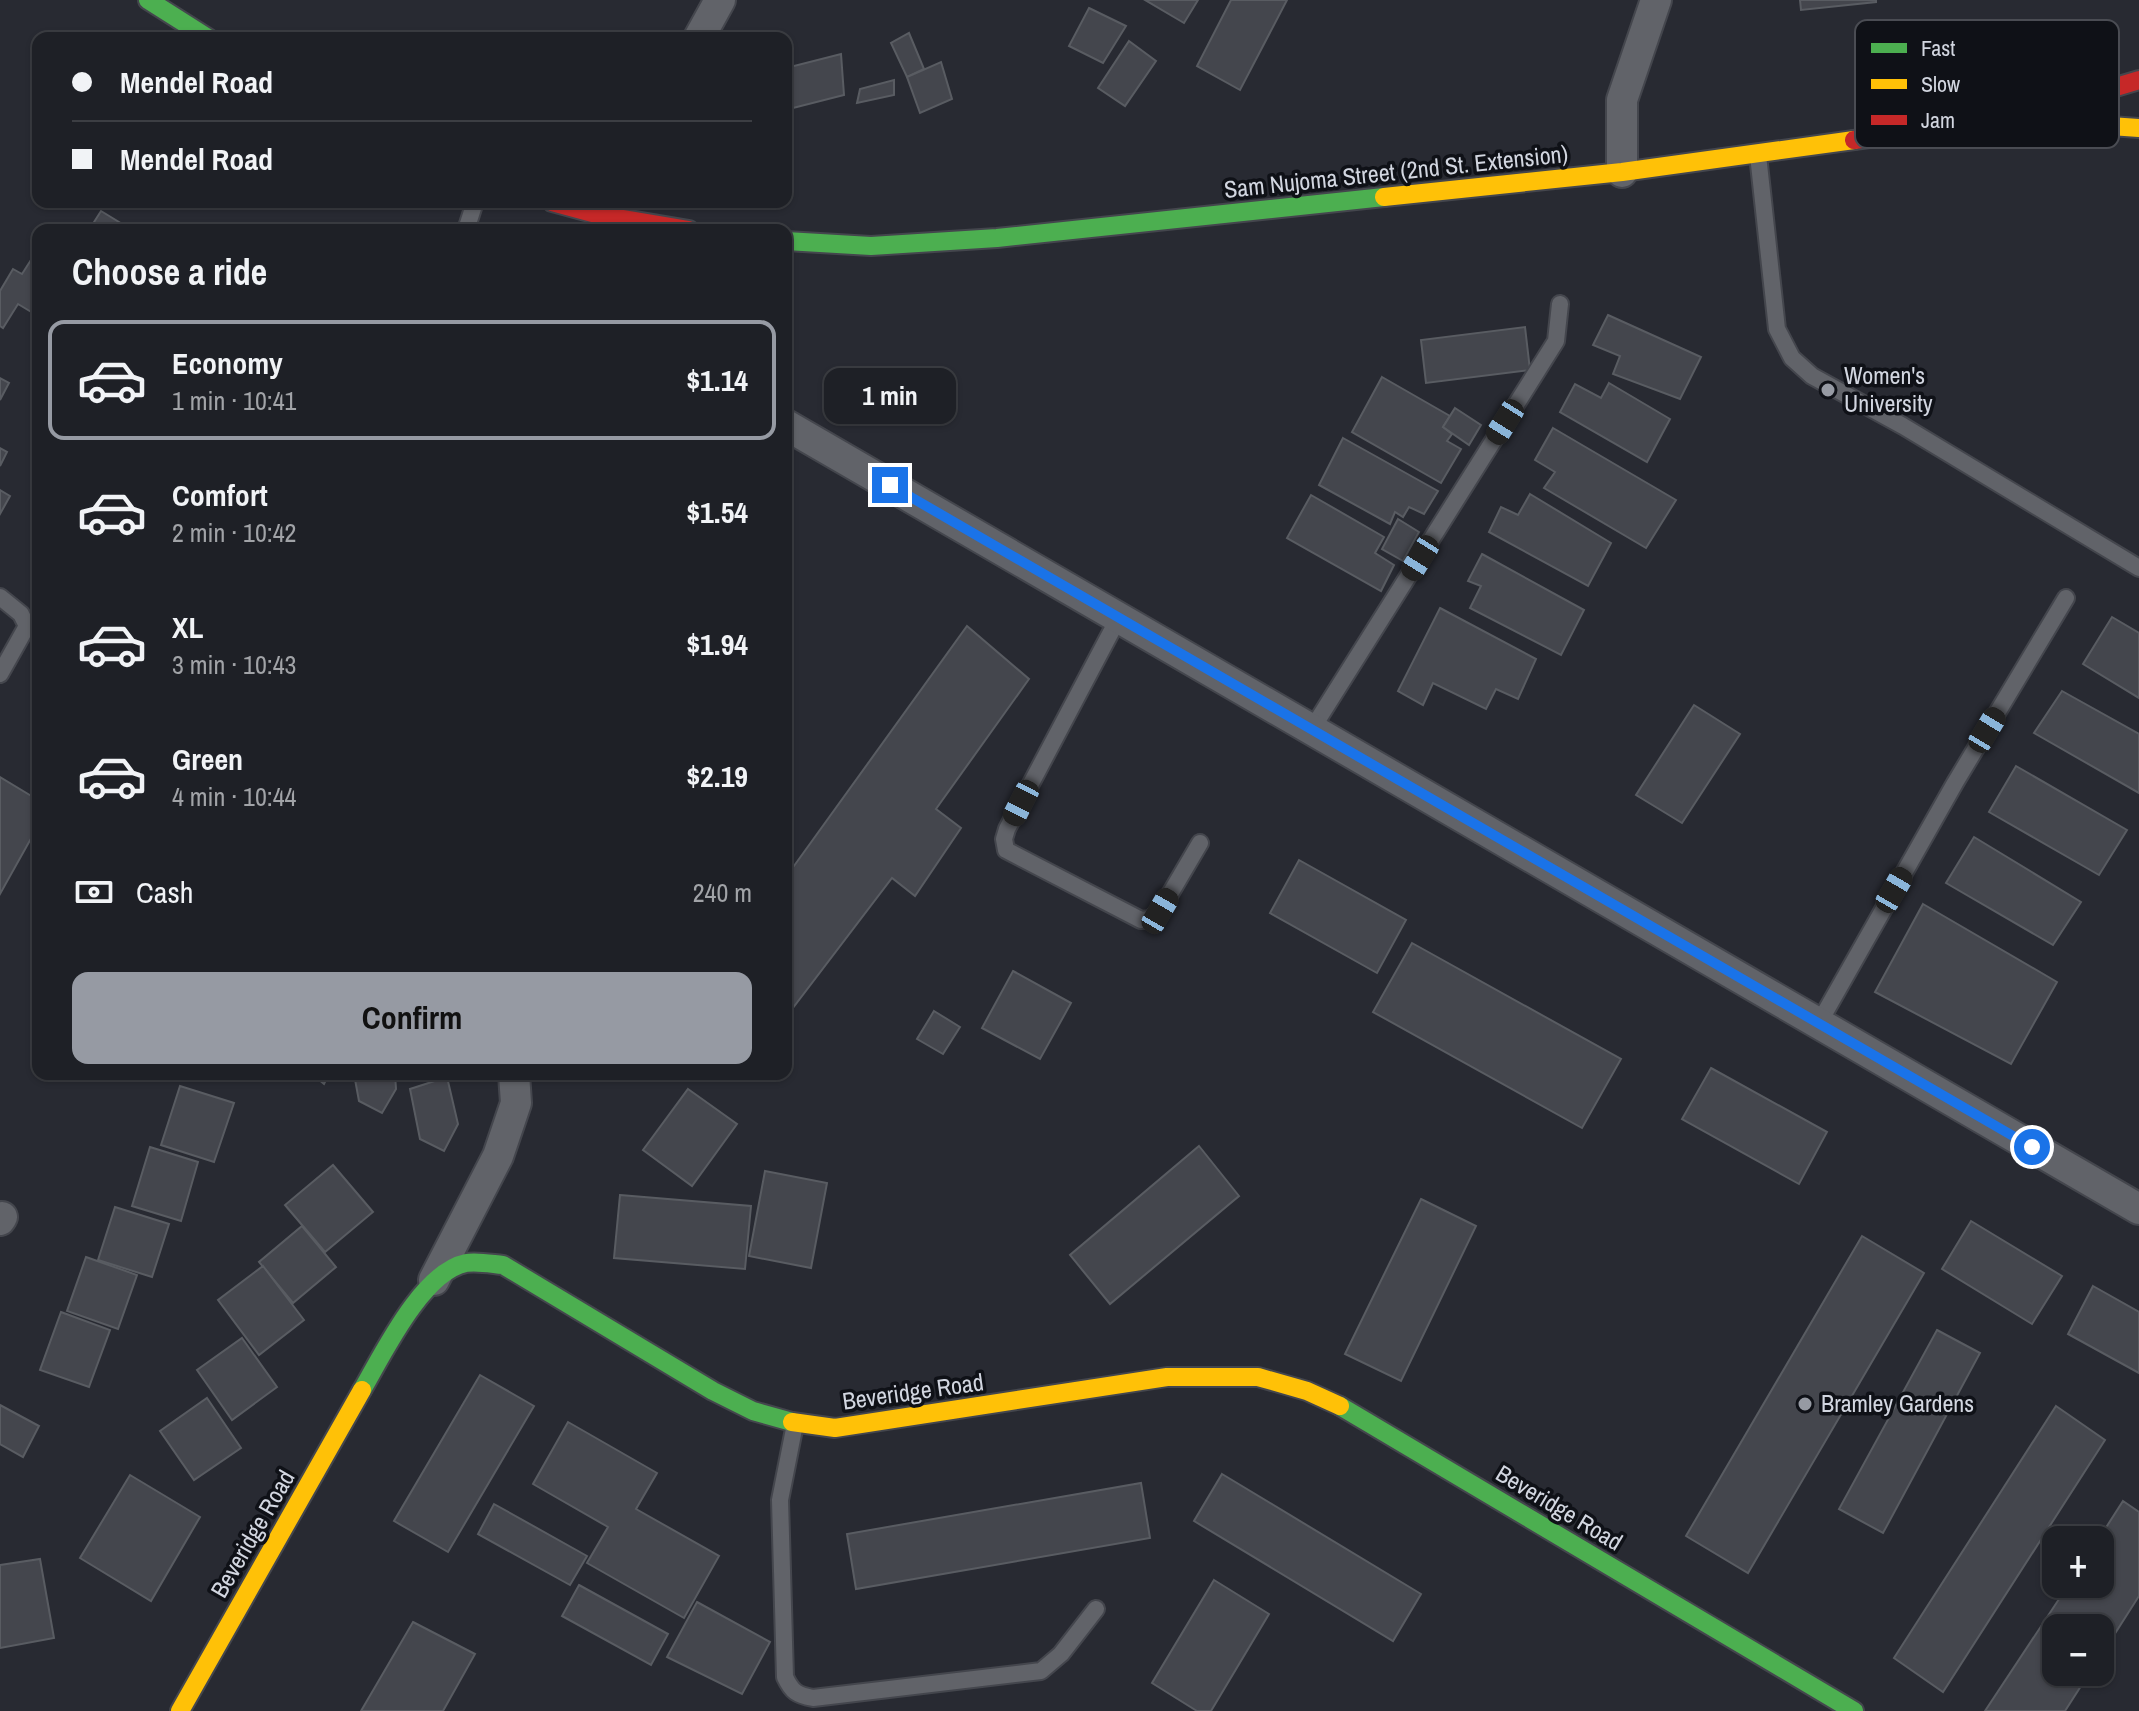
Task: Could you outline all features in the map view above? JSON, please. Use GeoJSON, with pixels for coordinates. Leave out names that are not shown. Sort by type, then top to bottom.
{"type":"FeatureCollection","features":[{"type":"Feature","properties":{"kind":"main road"},"geometry":{"type":"LineString","coordinates":[[148,0],[199,32]]}},
{"type":"Feature","properties":{"kind":"main road","name":"Sam Nujoma Street (2nd St. Extension)"},"geometry":{"type":"LineString","coordinates":[[2119,86],[2139,80]]}},
{"type":"Feature","properties":{"kind":"main road","name":"Sam Nujoma Street (2nd St. Extension)"},"geometry":{"type":"LineString","coordinates":[[2119,127],[2139,128]]}},
{"type":"Feature","properties":{"kind":"main road","name":"Sam Nujoma Street (2nd St. Extension)"},"geometry":{"type":"LineString","coordinates":[[792,241],[871,246],[997,238],[1622,172],[1855,140]]}},
{"type":"Feature","properties":{"kind":"main road"},"geometry":{"type":"LineString","coordinates":[[604,209],[665,224]]}},
{"type":"Feature","properties":{"kind":"main road","name":"Beveridge Road"},"geometry":{"type":"LineString","coordinates":[[180,1711],[404,1317],[433,1281],[465,1263],[503,1265],[713,1391],[753,1411],[795,1423],[835,1428],[1167,1377],[1258,1377],[1307,1391],[1350,1411],[1854,1711]]}},
{"type":"Feature","properties":{"kind":"street"},"geometry":{"type":"LineString","coordinates":[[702,32],[720,0]]}},
{"type":"Feature","properties":{"kind":"street"},"geometry":{"type":"LineString","coordinates":[[1622,172],[1622,100],[1656,0]]}},
{"type":"Feature","properties":{"kind":"street"},"geometry":{"type":"LineString","coordinates":[[792,428],[2139,1209]]}},
{"type":"Feature","properties":{"kind":"street"},"geometry":{"type":"LineString","coordinates":[[433,1281],[498,1156],[516,1103],[514,1080]]}},
{"type":"Feature","properties":{"kind":"lane"},"geometry":{"type":"LineString","coordinates":[[1757,153],[1777,329],[1792,358],[1812,376],[1903,426],[2139,568]]}},
{"type":"Feature","properties":{"kind":"lane"},"geometry":{"type":"LineString","coordinates":[[1312,729],[1556,341],[1560,304]]}},
{"type":"Feature","properties":{"kind":"lane"},"geometry":{"type":"LineString","coordinates":[[0,597],[21,614],[27,626],[0,674]]}},
{"type":"Feature","properties":{"kind":"lane"},"geometry":{"type":"LineString","coordinates":[[1819,1023],[1955,783],[2066,598]]}},
{"type":"Feature","properties":{"kind":"lane"},"geometry":{"type":"LineString","coordinates":[[1119,617],[1007,829],[1004,839],[1006,850],[1141,920],[1150,919],[1160,911],[1200,843]]}},
{"type":"Feature","properties":{"kind":"lane"},"geometry":{"type":"LineString","coordinates":[[795,1423],[780,1500],[785,1677],[790,1689],[798,1695],[813,1698],[1041,1671],[1061,1654],[1096,1609]]}},
{"type":"Feature","properties":{"kind":"building"},"geometry":{"type":"Polygon","coordinates":[[[1145,0],[1198,0],[1184,23],[1145,0]]]}},
{"type":"Feature","properties":{"kind":"building"},"geometry":{"type":"Polygon","coordinates":[[[1231,0],[1287,0],[1240,90],[1197,66],[1231,0]]]}},
{"type":"Feature","properties":{"kind":"building"},"geometry":{"type":"Polygon","coordinates":[[[1800,0],[1876,0],[1876,2],[1801,10],[1800,0]]]}},
{"type":"Feature","properties":{"kind":"building"},"geometry":{"type":"Polygon","coordinates":[[[1089,8],[1126,26],[1103,63],[1069,46],[1089,8]]]}},
{"type":"Feature","properties":{"kind":"building"},"geometry":{"type":"Polygon","coordinates":[[[909,33],[924,69],[907,77],[891,43],[909,33]]]}},
{"type":"Feature","properties":{"kind":"building"},"geometry":{"type":"Polygon","coordinates":[[[1129,41],[1156,61],[1125,106],[1098,88],[1129,41]]]}},
{"type":"Feature","properties":{"kind":"building"},"geometry":{"type":"Polygon","coordinates":[[[841,54],[844,95],[793,108],[792,66],[841,54]]]}},
{"type":"Feature","properties":{"kind":"building"},"geometry":{"type":"Polygon","coordinates":[[[941,62],[952,99],[920,113],[907,77],[941,62]]]}},
{"type":"Feature","properties":{"kind":"building"},"geometry":{"type":"Polygon","coordinates":[[[894,80],[894,95],[857,103],[860,89],[894,80]]]}},
{"type":"Feature","properties":{"kind":"building"},"geometry":{"type":"Polygon","coordinates":[[[101,211],[122,224],[93,224],[101,211]]]}},
{"type":"Feature","properties":{"kind":"building"},"geometry":{"type":"Polygon","coordinates":[[[32,258],[32,312],[18,304],[3,328],[0,326],[0,291],[13,269],[22,274],[32,258]]]}},
{"type":"Feature","properties":{"kind":"building"},"geometry":{"type":"Polygon","coordinates":[[[1608,315],[1701,357],[1680,399],[1613,374],[1620,356],[1593,345],[1608,315]]]}},
{"type":"Feature","properties":{"kind":"building"},"geometry":{"type":"Polygon","coordinates":[[[1525,327],[1530,370],[1426,383],[1421,340],[1525,327]]]}},
{"type":"Feature","properties":{"kind":"building"},"geometry":{"type":"Polygon","coordinates":[[[1382,377],[1450,416],[1443,427],[1452,434],[1447,441],[1461,449],[1441,483],[1352,432],[1382,377]]]}},
{"type":"Feature","properties":{"kind":"building"},"geometry":{"type":"Polygon","coordinates":[[[0,378],[9,383],[0,400],[0,378]]]}},
{"type":"Feature","properties":{"kind":"building"},"geometry":{"type":"Polygon","coordinates":[[[1609,383],[1670,419],[1647,462],[1560,412],[1575,384],[1601,398],[1609,383]]]}},
{"type":"Feature","properties":{"kind":"building"},"geometry":{"type":"Polygon","coordinates":[[[1455,408],[1481,425],[1469,445],[1443,427],[1455,408]]]}},
{"type":"Feature","properties":{"kind":"building"},"geometry":{"type":"Polygon","coordinates":[[[1553,428],[1676,500],[1646,548],[1544,488],[1555,472],[1535,460],[1553,428]]]}},
{"type":"Feature","properties":{"kind":"building"},"geometry":{"type":"Polygon","coordinates":[[[1343,438],[1438,491],[1424,514],[1409,507],[1403,517],[1395,512],[1390,524],[1319,485],[1343,438]]]}},
{"type":"Feature","properties":{"kind":"building"},"geometry":{"type":"Polygon","coordinates":[[[0,448],[7,452],[0,466],[0,448]]]}},
{"type":"Feature","properties":{"kind":"building"},"geometry":{"type":"Polygon","coordinates":[[[0,490],[10,496],[0,514],[0,490]]]}},
{"type":"Feature","properties":{"kind":"building"},"geometry":{"type":"Polygon","coordinates":[[[1530,494],[1611,543],[1588,586],[1489,532],[1501,507],[1518,515],[1530,494]]]}},
{"type":"Feature","properties":{"kind":"building"},"geometry":{"type":"Polygon","coordinates":[[[1311,495],[1384,537],[1375,553],[1394,565],[1381,591],[1287,538],[1311,495]]]}},
{"type":"Feature","properties":{"kind":"building"},"geometry":{"type":"Polygon","coordinates":[[[1398,519],[1419,532],[1403,561],[1382,549],[1398,519]]]}},
{"type":"Feature","properties":{"kind":"building"},"geometry":{"type":"Polygon","coordinates":[[[1482,554],[1584,610],[1561,655],[1470,608],[1481,586],[1468,581],[1482,554]]]}},
{"type":"Feature","properties":{"kind":"building"},"geometry":{"type":"Polygon","coordinates":[[[1440,608],[1536,659],[1518,699],[1496,689],[1486,709],[1433,683],[1423,705],[1398,691],[1440,608]]]}},
{"type":"Feature","properties":{"kind":"building"},"geometry":{"type":"Polygon","coordinates":[[[2112,617],[2139,633],[2139,698],[2083,664],[2112,617]]]}},
{"type":"Feature","properties":{"kind":"building"},"geometry":{"type":"Polygon","coordinates":[[[967,626],[1029,679],[936,809],[961,828],[915,896],[892,878],[792,1009],[792,869],[967,626]]]}},
{"type":"Feature","properties":{"kind":"building"},"geometry":{"type":"Polygon","coordinates":[[[2062,691],[2139,734],[2139,793],[2034,733],[2062,691]]]}},
{"type":"Feature","properties":{"kind":"building"},"geometry":{"type":"Polygon","coordinates":[[[1694,705],[1740,734],[1682,823],[1636,795],[1694,705]]]}},
{"type":"Feature","properties":{"kind":"building"},"geometry":{"type":"Polygon","coordinates":[[[2016,766],[2127,830],[2099,875],[1989,812],[2016,766]]]}},
{"type":"Feature","properties":{"kind":"building"},"geometry":{"type":"Polygon","coordinates":[[[0,777],[32,796],[32,837],[0,894],[0,777]]]}},
{"type":"Feature","properties":{"kind":"building"},"geometry":{"type":"Polygon","coordinates":[[[1974,837],[2081,902],[2053,945],[1946,883],[1974,837]]]}},
{"type":"Feature","properties":{"kind":"building"},"geometry":{"type":"Polygon","coordinates":[[[1299,860],[1406,920],[1377,973],[1270,913],[1299,860]]]}},
{"type":"Feature","properties":{"kind":"building"},"geometry":{"type":"Polygon","coordinates":[[[1923,904],[2057,982],[2011,1064],[1875,992],[1923,904]]]}},
{"type":"Feature","properties":{"kind":"building"},"geometry":{"type":"Polygon","coordinates":[[[1412,943],[1621,1059],[1582,1128],[1373,1012],[1412,943]]]}},
{"type":"Feature","properties":{"kind":"building"},"geometry":{"type":"Polygon","coordinates":[[[1013,971],[1071,1003],[1040,1059],[982,1028],[1013,971]]]}},
{"type":"Feature","properties":{"kind":"building"},"geometry":{"type":"Polygon","coordinates":[[[934,1011],[960,1027],[943,1054],[917,1039],[934,1011]]]}},
{"type":"Feature","properties":{"kind":"building"},"geometry":{"type":"Polygon","coordinates":[[[1711,1068],[1827,1132],[1799,1184],[1682,1119],[1711,1068]]]}},
{"type":"Feature","properties":{"kind":"building"},"geometry":{"type":"Polygon","coordinates":[[[355,1080],[395,1080],[396,1089],[382,1113],[359,1101],[355,1080]]]}},
{"type":"Feature","properties":{"kind":"building"},"geometry":{"type":"Polygon","coordinates":[[[448,1080],[458,1124],[444,1151],[420,1139],[410,1089],[448,1080]]]}},
{"type":"Feature","properties":{"kind":"building"},"geometry":{"type":"Polygon","coordinates":[[[180,1086],[234,1103],[214,1162],[161,1145],[180,1086]]]}},
{"type":"Feature","properties":{"kind":"building"},"geometry":{"type":"Polygon","coordinates":[[[688,1089],[737,1124],[692,1186],[643,1150],[688,1089]]]}},
{"type":"Feature","properties":{"kind":"building"},"geometry":{"type":"Polygon","coordinates":[[[1199,1146],[1239,1196],[1110,1304],[1070,1255],[1199,1146]]]}},
{"type":"Feature","properties":{"kind":"building"},"geometry":{"type":"Polygon","coordinates":[[[150,1147],[198,1162],[181,1221],[132,1206],[150,1147]]]}},
{"type":"Feature","properties":{"kind":"building"},"geometry":{"type":"Polygon","coordinates":[[[333,1165],[373,1212],[325,1252],[285,1205],[333,1165]]]}},
{"type":"Feature","properties":{"kind":"building"},"geometry":{"type":"Polygon","coordinates":[[[765,1171],[827,1183],[811,1268],[749,1256],[765,1171]]]}},
{"type":"Feature","properties":{"kind":"building"},"geometry":{"type":"Polygon","coordinates":[[[620,1195],[751,1206],[745,1269],[614,1258],[620,1195]]]}},
{"type":"Feature","properties":{"kind":"building"},"geometry":{"type":"Polygon","coordinates":[[[1421,1199],[1476,1226],[1401,1381],[1345,1354],[1421,1199]]]}},
{"type":"Feature","properties":{"kind":"building"},"geometry":{"type":"Polygon","coordinates":[[[115,1207],[169,1224],[152,1277],[98,1260],[115,1207]]]}},
{"type":"Feature","properties":{"kind":"building"},"geometry":{"type":"Polygon","coordinates":[[[1971,1221],[2062,1276],[2032,1324],[1942,1269],[1971,1221]]]}},
{"type":"Feature","properties":{"kind":"building"},"geometry":{"type":"Polygon","coordinates":[[[302,1226],[336,1267],[293,1303],[259,1262],[302,1226]]]}},
{"type":"Feature","properties":{"kind":"building","name":"Bramley Gardens"},"geometry":{"type":"Polygon","coordinates":[[[1862,1236],[1924,1273],[1748,1573],[1686,1536],[1862,1236]]]}},
{"type":"Feature","properties":{"kind":"building"},"geometry":{"type":"Polygon","coordinates":[[[86,1257],[137,1275],[118,1329],[67,1311],[86,1257]]]}},
{"type":"Feature","properties":{"kind":"building"},"geometry":{"type":"Polygon","coordinates":[[[263,1266],[304,1320],[259,1355],[218,1300],[263,1266]]]}},
{"type":"Feature","properties":{"kind":"building"},"geometry":{"type":"Polygon","coordinates":[[[2093,1286],[2139,1312],[2139,1373],[2068,1334],[2093,1286]]]}},
{"type":"Feature","properties":{"kind":"building"},"geometry":{"type":"Polygon","coordinates":[[[61,1312],[110,1330],[89,1387],[40,1370],[61,1312]]]}},
{"type":"Feature","properties":{"kind":"building","name":"Bramley Gardens"},"geometry":{"type":"Polygon","coordinates":[[[1937,1330],[1980,1353],[1883,1533],[1839,1509],[1937,1330]]]}},
{"type":"Feature","properties":{"kind":"building"},"geometry":{"type":"Polygon","coordinates":[[[242,1338],[277,1387],[232,1420],[197,1370],[242,1338]]]}},
{"type":"Feature","properties":{"kind":"building"},"geometry":{"type":"Polygon","coordinates":[[[480,1375],[534,1406],[448,1552],[394,1521],[480,1375]]]}},
{"type":"Feature","properties":{"kind":"building"},"geometry":{"type":"Polygon","coordinates":[[[207,1398],[241,1448],[194,1480],[160,1431],[207,1398]]]}},
{"type":"Feature","properties":{"kind":"building"},"geometry":{"type":"Polygon","coordinates":[[[0,1405],[39,1426],[23,1457],[0,1444],[0,1405]]]}},
{"type":"Feature","properties":{"kind":"building","name":"Bramley Gardens"},"geometry":{"type":"Polygon","coordinates":[[[2056,1406],[2105,1440],[2050,1526],[2042,1526],[2042,1538],[1943,1692],[1894,1658],[2056,1406]]]}},
{"type":"Feature","properties":{"kind":"building"},"geometry":{"type":"Polygon","coordinates":[[[568,1422],[657,1473],[636,1509],[719,1556],[684,1618],[587,1563],[608,1527],[533,1484],[568,1422]]]}},
{"type":"Feature","properties":{"kind":"building"},"geometry":{"type":"Polygon","coordinates":[[[1222,1474],[1421,1594],[1393,1641],[1194,1521],[1222,1474]]]}},
{"type":"Feature","properties":{"kind":"building"},"geometry":{"type":"Polygon","coordinates":[[[130,1475],[200,1517],[151,1601],[80,1558],[130,1475]]]}},
{"type":"Feature","properties":{"kind":"building"},"geometry":{"type":"Polygon","coordinates":[[[1141,1483],[1150,1538],[856,1589],[847,1534],[1141,1483]]]}},
{"type":"Feature","properties":{"kind":"building"},"geometry":{"type":"Polygon","coordinates":[[[2123,1501],[2139,1512],[2139,1596],[2114,1635],[2114,1614],[2049,1614],[2060,1598],[2114,1598],[2114,1526],[2107,1526],[2123,1501]]]}},
{"type":"Feature","properties":{"kind":"building"},"geometry":{"type":"Polygon","coordinates":[[[494,1504],[587,1556],[570,1585],[478,1534],[494,1504]]]}},
{"type":"Feature","properties":{"kind":"building"},"geometry":{"type":"Polygon","coordinates":[[[40,1559],[54,1638],[0,1648],[0,1565],[40,1559]]]}},
{"type":"Feature","properties":{"kind":"building"},"geometry":{"type":"Polygon","coordinates":[[[1214,1580],[1269,1614],[1211,1711],[1197,1711],[1152,1683],[1214,1580]]]}},
{"type":"Feature","properties":{"kind":"building"},"geometry":{"type":"Polygon","coordinates":[[[579,1585],[668,1634],[651,1665],[562,1616],[579,1585]]]}},
{"type":"Feature","properties":{"kind":"building"},"geometry":{"type":"Polygon","coordinates":[[[697,1602],[770,1642],[742,1694],[667,1657],[697,1602]]]}},
{"type":"Feature","properties":{"kind":"building"},"geometry":{"type":"Polygon","coordinates":[[[413,1622],[475,1654],[443,1711],[361,1711],[413,1622]]]}},
{"type":"Feature","properties":{"kind":"building"},"geometry":{"type":"Polygon","coordinates":[[[2042,1625],[2042,1686],[2081,1686],[2065,1711],[1985,1711],[2042,1625]]]}},
{"type":"Feature","properties":{"kind":"traffic: fast"},"geometry":{"type":"LineString","coordinates":[[148,0],[199,32]]}},
{"type":"Feature","properties":{"kind":"traffic: fast"},"geometry":{"type":"LineString","coordinates":[[792,241],[871,246],[997,238],[1384,197]]}},
{"type":"Feature","properties":{"kind":"traffic: fast"},"geometry":{"type":"LineString","coordinates":[[362,1390],[405,1316],[419,1298],[450,1270],[466,1263],[480,1262],[503,1265],[713,1391],[753,1411],[792,1422]]}},
{"type":"Feature","properties":{"kind":"traffic: fast"},"geometry":{"type":"LineString","coordinates":[[1340,1406],[1854,1711]]}},
{"type":"Feature","properties":{"kind":"traffic: slow"},"geometry":{"type":"LineString","coordinates":[[2119,127],[2139,128]]}},
{"type":"Feature","properties":{"kind":"traffic: slow"},"geometry":{"type":"LineString","coordinates":[[1384,197],[1622,172],[1854,140]]}},
{"type":"Feature","properties":{"kind":"traffic: slow"},"geometry":{"type":"LineString","coordinates":[[792,1422],[835,1428],[1167,1377],[1258,1377],[1307,1391],[1340,1406]]}},
{"type":"Feature","properties":{"kind":"traffic: slow"},"geometry":{"type":"LineString","coordinates":[[180,1711],[362,1390]]}},
{"type":"Feature","properties":{"kind":"traffic: jam"},"geometry":{"type":"LineString","coordinates":[[2119,86],[2139,80]]}},
{"type":"Feature","properties":{"kind":"traffic: jam"},"geometry":{"type":"LineString","coordinates":[[574,208],[653,224]]}},
{"type":"Feature","properties":{"kind":"place","name":"Women's University"},"geometry":{"type":"Point","coordinates":[1828,390]}},
{"type":"Feature","properties":{"kind":"place","name":"Bramley Gardens"},"geometry":{"type":"Point","coordinates":[1805,1404]}},
{"type":"Feature","properties":{"kind":"route"},"geometry":{"type":"LineString","coordinates":[[890,485],[2032,1147]]}}]}
